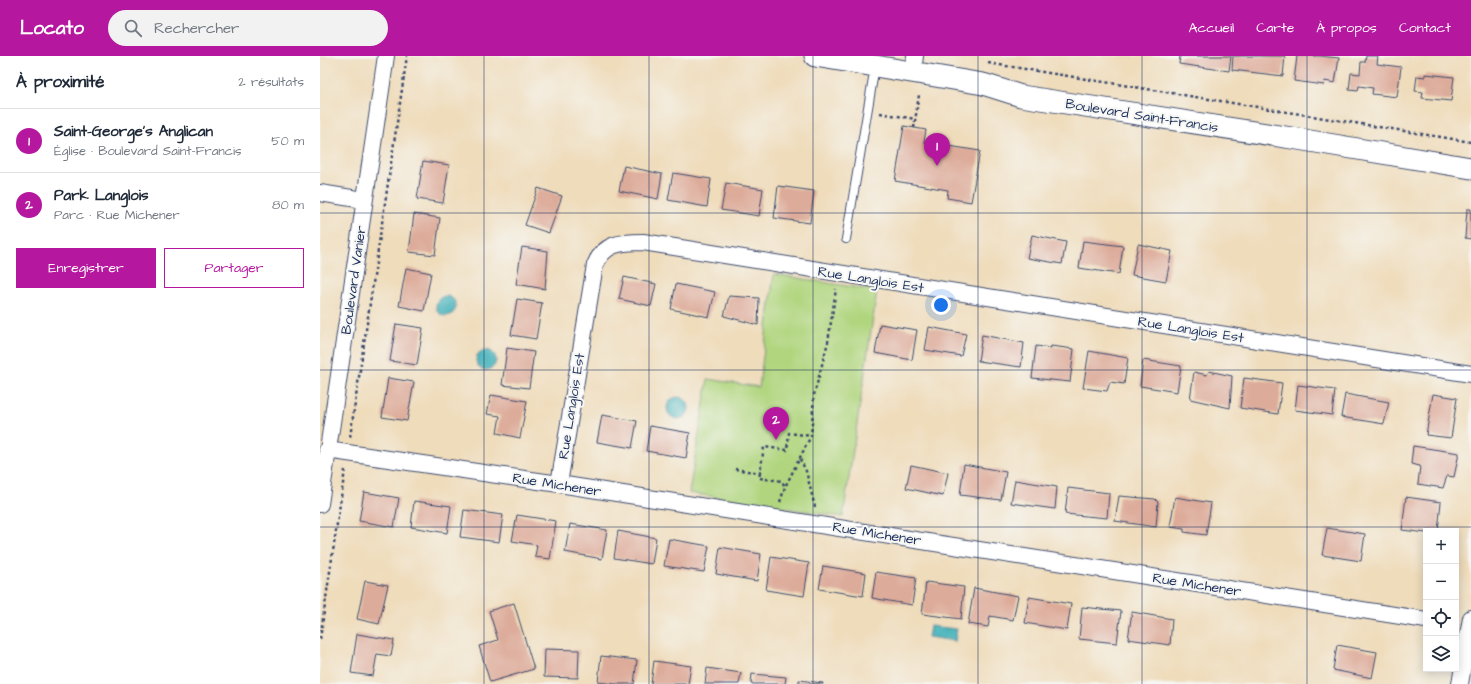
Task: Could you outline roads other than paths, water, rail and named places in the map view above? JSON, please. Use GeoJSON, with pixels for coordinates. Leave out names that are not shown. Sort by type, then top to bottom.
{"type":"FeatureCollection","features":[{"type":"Feature","properties":{"kind":"street","name":"Boulevard Vanier"},"geometry":{"type":"LineString","coordinates":[[320,504],[386,56]]}},
{"type":"Feature","properties":{"kind":"street","name":"Boulevard Saint-Francis"},"geometry":{"type":"LineString","coordinates":[[815,56],[876,66],[914,64],[1021,96],[1298,139],[1471,168]]}},
{"type":"Feature","properties":{"kind":"street"},"geometry":{"type":"LineString","coordinates":[[320,193],[364,200]]}},
{"type":"Feature","properties":{"kind":"street","name":"Rue Langlois Est"},"geometry":{"type":"LineString","coordinates":[[559,484],[595,265],[598,257],[604,250],[610,246],[629,242],[643,242],[1471,374]]}},
{"type":"Feature","properties":{"kind":"street","name":"Rue Michener"},"geometry":{"type":"LineString","coordinates":[[327,450],[559,484],[1423,620]]}},
{"type":"Feature","properties":{"kind":"street"},"geometry":{"type":"LineString","coordinates":[[1460,684],[1466,623]]}},
{"type":"Feature","properties":{"kind":"lane"},"geometry":{"type":"LineString","coordinates":[[846,239],[876,66]]}},
{"type":"Feature","properties":{"kind":"water"},"geometry":{"type":"Polygon","coordinates":[[[446,296],[453,299],[456,306],[453,313],[446,316],[439,313],[436,306],[439,299],[446,296]]]}},
{"type":"Feature","properties":{"kind":"water"},"geometry":{"type":"Polygon","coordinates":[[[486,350],[493,353],[496,360],[493,367],[486,370],[479,367],[476,360],[479,353],[486,350]]]}},
{"type":"Feature","properties":{"kind":"water"},"geometry":{"type":"Polygon","coordinates":[[[678,397],[686,400],[689,408],[686,416],[678,419],[670,416],[667,408],[670,400],[678,397]]]}},
{"type":"Feature","properties":{"kind":"water"},"geometry":{"type":"Polygon","coordinates":[[[930,626],[957,629],[955,641],[928,637],[930,626]]]}},
{"type":"Feature","properties":{"kind":"place","name":"Saint-George's Anglican"},"geometry":{"type":"Point","coordinates":[937,166]}},
{"type":"Feature","properties":{"kind":"place","name":"Park Langlois"},"geometry":{"type":"Point","coordinates":[776,440]}}]}
